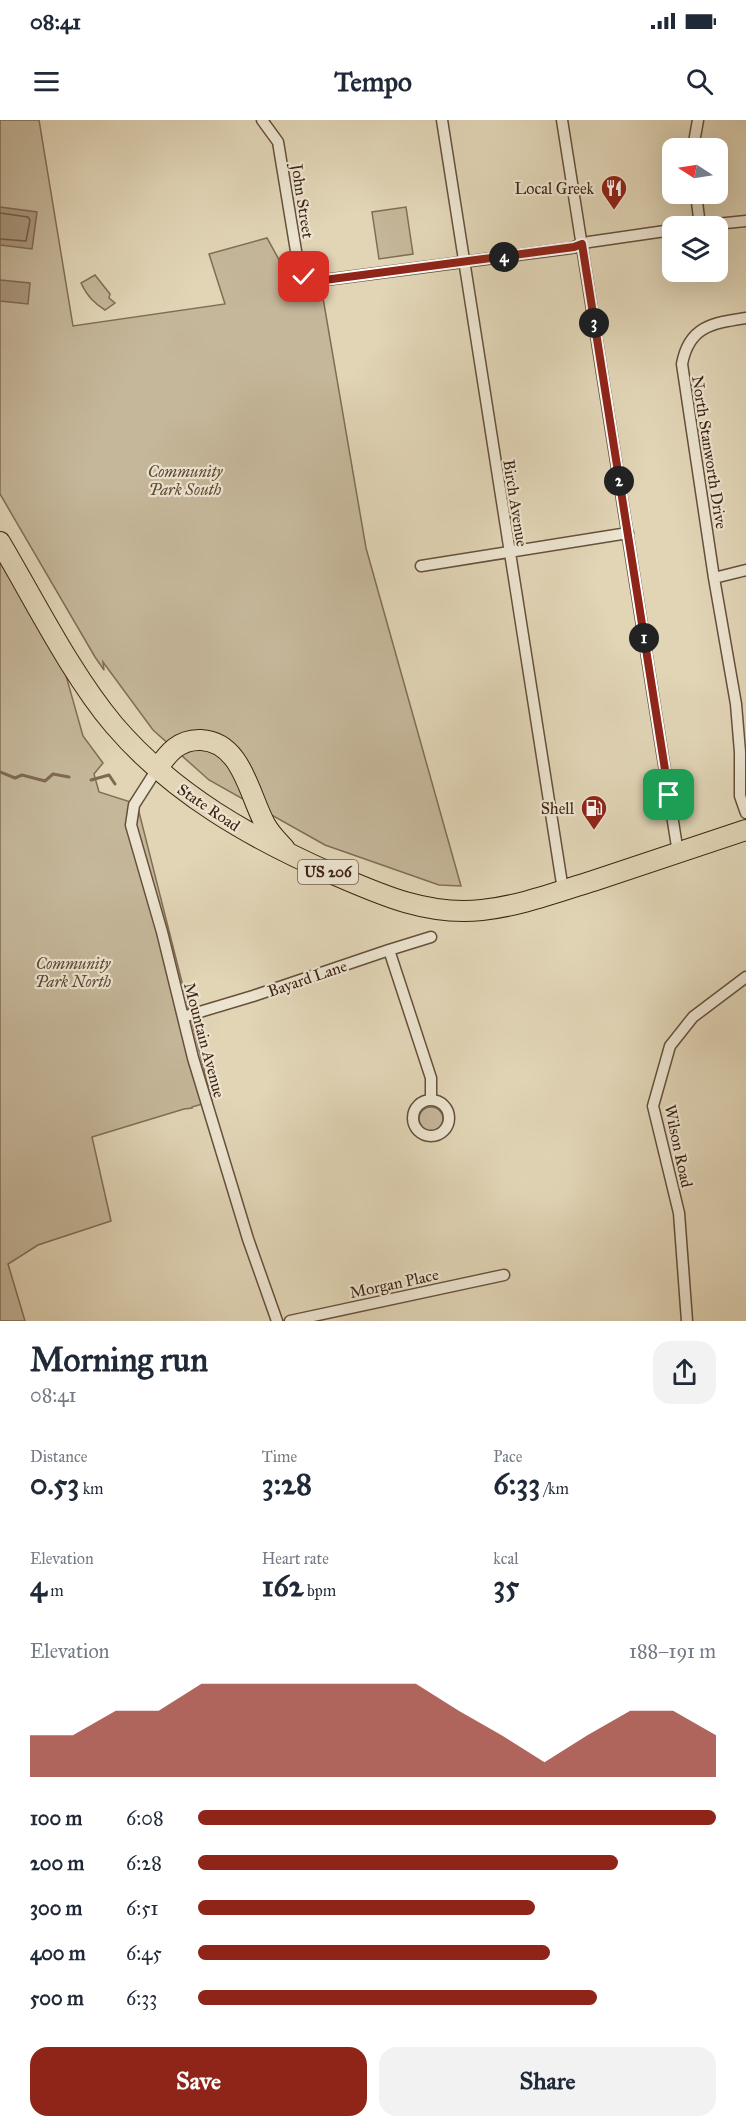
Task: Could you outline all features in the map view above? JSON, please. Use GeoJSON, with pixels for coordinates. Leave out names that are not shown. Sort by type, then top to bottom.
{"type":"FeatureCollection","features":[{"type":"Feature","properties":{"kind":"highway","name":"State Road"},"geometry":{"type":"LineString","coordinates":[[0,543],[93,697],[114,724],[157,769],[225,820],[302,861],[386,897],[420,907],[459,911],[482,910],[526,902],[563,890]]}},
{"type":"Feature","properties":{"kind":"highway"},"geometry":{"type":"LineString","coordinates":[[157,769],[171,750],[185,742],[202,740],[223,747],[237,763],[270,831],[286,849],[302,861]]}},
{"type":"Feature","properties":{"kind":"highway","name":"US 206"},"geometry":{"type":"LineString","coordinates":[[563,890],[746,830]]}},
{"type":"Feature","properties":{"kind":"street","name":"John Street"},"geometry":{"type":"LineString","coordinates":[[262,120],[278,142],[299,269],[304,277],[311,280],[327,280],[574,247],[662,232]]}},
{"type":"Feature","properties":{"kind":"street","name":"Birch Avenue"},"geometry":{"type":"LineString","coordinates":[[442,120],[563,890]]}},
{"type":"Feature","properties":{"kind":"street"},"geometry":{"type":"LineString","coordinates":[[562,120],[678,853]]}},
{"type":"Feature","properties":{"kind":"street"},"geometry":{"type":"LineString","coordinates":[[695,138],[698,120]]}},
{"type":"Feature","properties":{"kind":"street"},"geometry":{"type":"LineString","coordinates":[[728,223],[746,221]]}},
{"type":"Feature","properties":{"kind":"street","name":"North Stanworth Drive"},"geometry":{"type":"LineString","coordinates":[[746,318],[713,323],[694,337],[684,354],[683,374],[735,704],[740,752],[740,796],[746,813]]}},
{"type":"Feature","properties":{"kind":"street"},"geometry":{"type":"LineString","coordinates":[[422,566],[628,533]]}},
{"type":"Feature","properties":{"kind":"street"},"geometry":{"type":"LineString","coordinates":[[714,578],[746,570]]}},
{"type":"Feature","properties":{"kind":"street","name":"Mountain Avenue"},"geometry":{"type":"LineString","coordinates":[[157,769],[134,805],[131,825],[162,932],[193,1058],[248,1239],[277,1321]]}},
{"type":"Feature","properties":{"kind":"street","name":"Bayard Lane"},"geometry":{"type":"LineString","coordinates":[[183,1017],[431,937]]}},
{"type":"Feature","properties":{"kind":"street"},"geometry":{"type":"LineString","coordinates":[[389,950],[431,1078],[431,1099]]}},
{"type":"Feature","properties":{"kind":"street","name":"Wilson Road"},"geometry":{"type":"LineString","coordinates":[[687,1321],[679,1213],[653,1106],[670,1046],[693,1017],[746,977]]}},
{"type":"Feature","properties":{"kind":"street","name":"Morgan Place"},"geometry":{"type":"LineString","coordinates":[[290,1321],[504,1275]]}},
{"type":"Feature","properties":{"kind":"green space","name":"Community Park South"},"geometry":{"type":"Polygon","coordinates":[[[0,120],[39,120],[73,326],[225,304],[209,254],[267,238],[298,294],[323,298],[366,548],[461,886],[439,885],[325,845],[209,780],[153,730],[103,662],[104,670],[95,657],[0,494],[0,120]]]}},
{"type":"Feature","properties":{"kind":"green space"},"geometry":{"type":"Polygon","coordinates":[[[406,207],[413,254],[379,259],[372,212],[406,207]]]}},
{"type":"Feature","properties":{"kind":"green space"},"geometry":{"type":"Polygon","coordinates":[[[95,275],[110,294],[109,298],[115,303],[105,310],[91,299],[81,283],[95,275]]]}},
{"type":"Feature","properties":{"kind":"green space","name":"Community Park North"},"geometry":{"type":"Polygon","coordinates":[[[0,554],[61,658],[83,736],[103,763],[94,774],[99,792],[137,804],[212,1101],[92,1137],[111,1221],[38,1245],[8,1264],[25,1321],[0,1321],[0,554]]]}},
{"type":"Feature","properties":{"kind":"green space"},"geometry":{"type":"Polygon","coordinates":[[[431,1107],[436,1108],[442,1114],[442,1124],[436,1130],[431,1131],[426,1130],[420,1124],[419,1119],[420,1114],[426,1108],[431,1107]]]}},
{"type":"Feature","properties":{"kind":"water"},"geometry":{"type":"Polygon","coordinates":[[[0,207],[37,212],[32,249],[0,245],[0,207]]]}},
{"type":"Feature","properties":{"kind":"water"},"geometry":{"type":"Polygon","coordinates":[[[0,280],[30,283],[28,304],[0,301],[0,280]]]}},
{"type":"Feature","properties":{"kind":"waterway"},"geometry":{"type":"LineString","coordinates":[[0,772],[15,778],[22,775],[45,781],[53,774],[69,777]]}},
{"type":"Feature","properties":{"kind":"waterway"},"geometry":{"type":"LineString","coordinates":[[91,780],[109,775],[115,784]]}},
{"type":"Feature","properties":{"kind":"place","name":"Local Greek"},"geometry":{"type":"Point","coordinates":[614,211]}},
{"type":"Feature","properties":{"kind":"place","name":"Shell"},"geometry":{"type":"Point","coordinates":[594,831]}},
{"type":"Feature","properties":{"kind":"route"},"geometry":{"type":"LineString","coordinates":[[304,277],[317,281],[474,261],[582,244],[669,795]]}}]}
